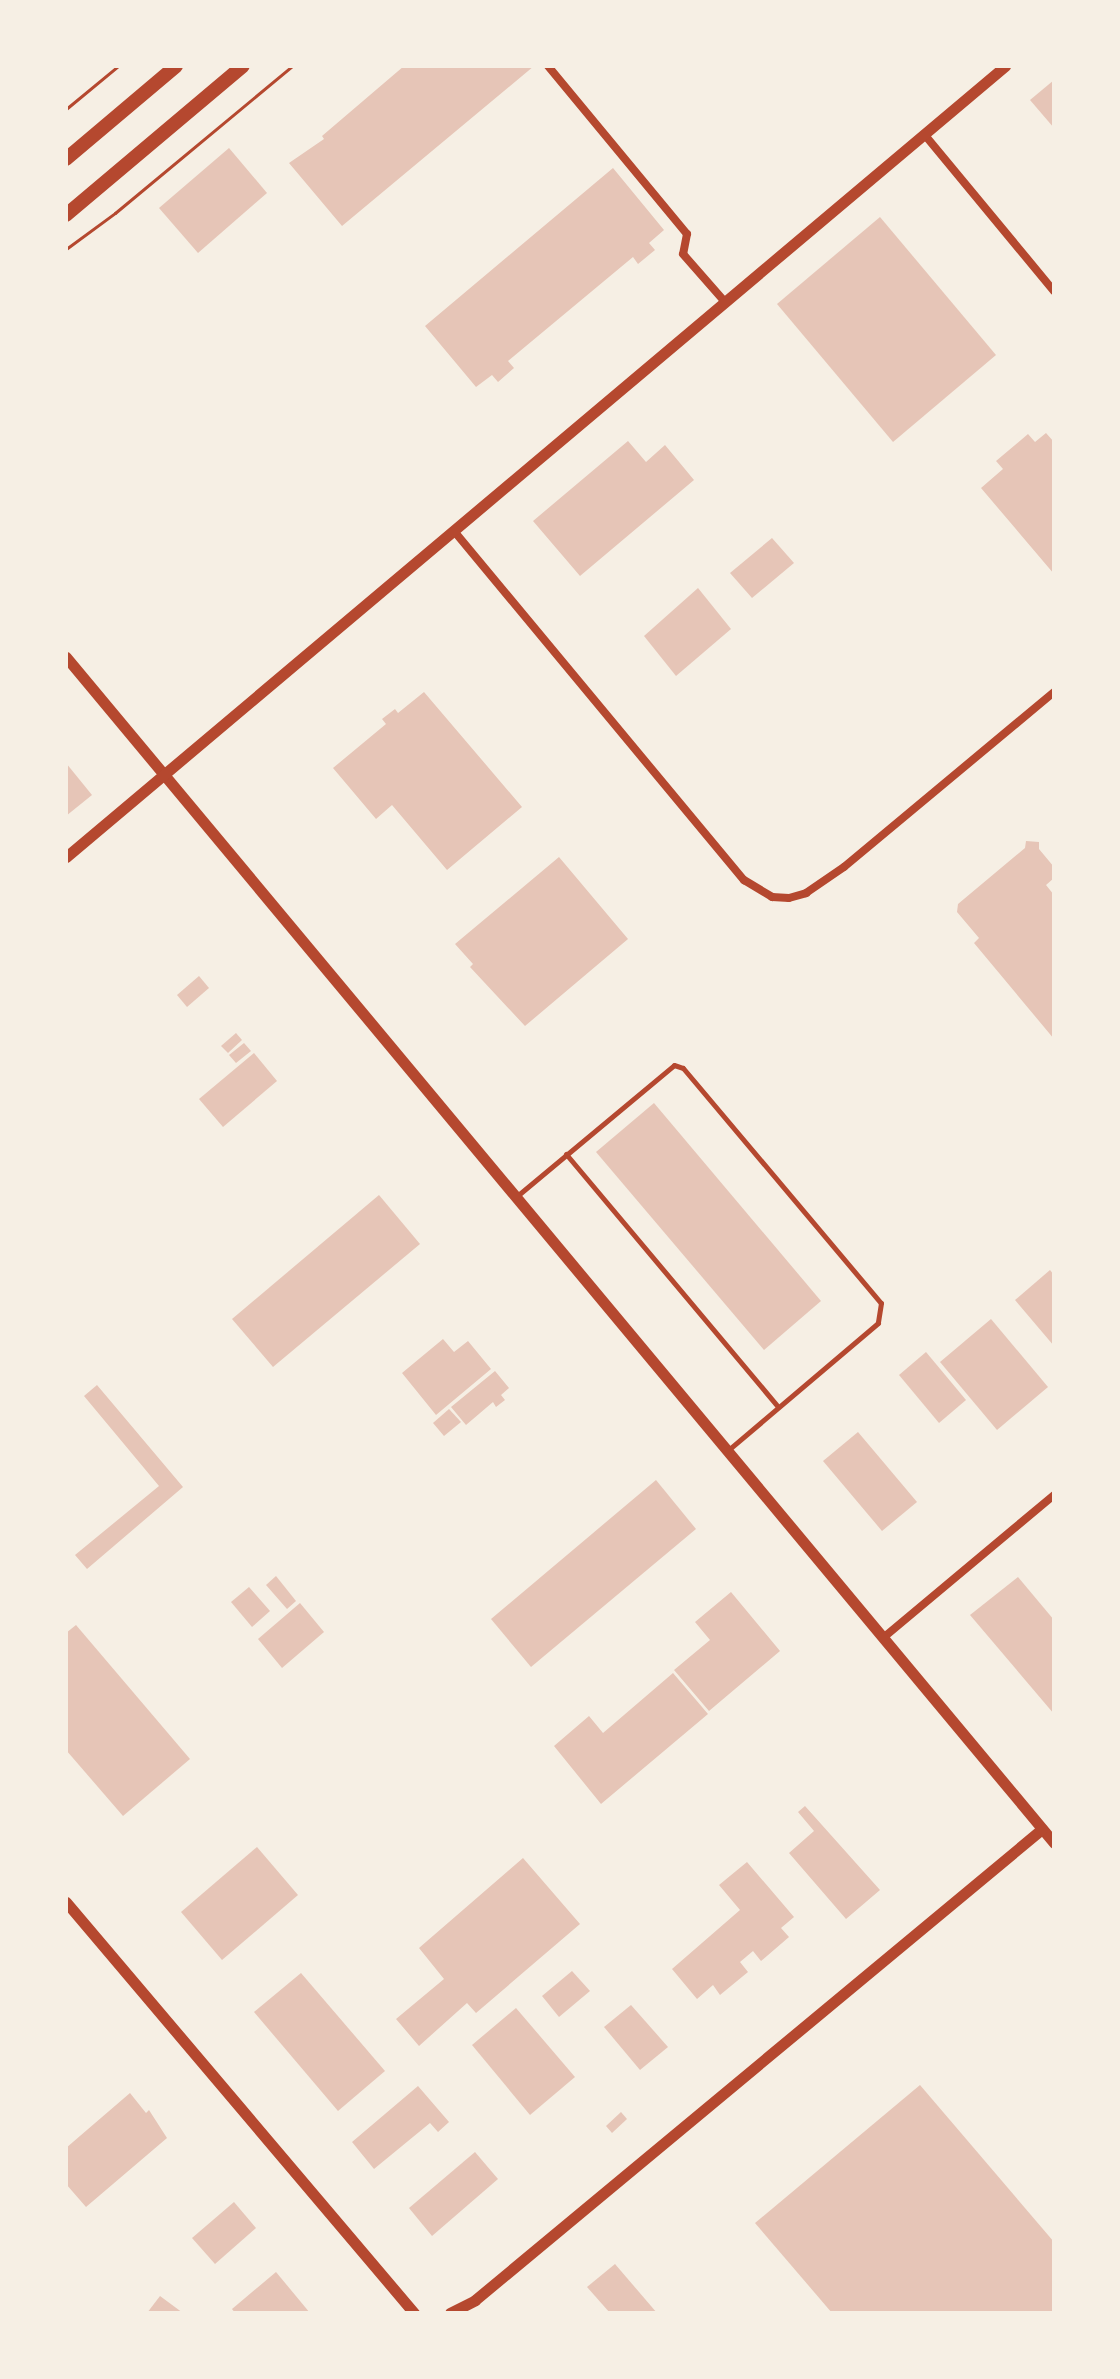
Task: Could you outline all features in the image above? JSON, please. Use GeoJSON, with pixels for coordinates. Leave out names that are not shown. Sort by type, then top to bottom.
{"type":"FeatureCollection","features":[{"type":"Feature","properties":{"kind":"main road"},"geometry":{"type":"LineString","coordinates":[[66,159],[176,66]]}},
{"type":"Feature","properties":{"kind":"main road"},"geometry":{"type":"LineString","coordinates":[[66,215],[243,66]]}},
{"type":"Feature","properties":{"kind":"street"},"geometry":{"type":"LineString","coordinates":[[548,66],[687,234],[683,254],[725,302]]}},
{"type":"Feature","properties":{"kind":"street"},"geometry":{"type":"LineString","coordinates":[[66,857],[1005,66]]}},
{"type":"Feature","properties":{"kind":"street"},"geometry":{"type":"LineString","coordinates":[[924,134],[1054,291]]}},
{"type":"Feature","properties":{"kind":"street"},"geometry":{"type":"LineString","coordinates":[[454,531],[744,880],[772,897],[789,898],[806,893],[844,867],[1054,692]]}},
{"type":"Feature","properties":{"kind":"street"},"geometry":{"type":"LineString","coordinates":[[66,657],[1054,1843]]}},
{"type":"Feature","properties":{"kind":"street"},"geometry":{"type":"LineString","coordinates":[[883,1638],[1054,1495]]}},
{"type":"Feature","properties":{"kind":"street"},"geometry":{"type":"LineString","coordinates":[[450,2313],[475,2300],[1042,1829]]}},
{"type":"Feature","properties":{"kind":"street"},"geometry":{"type":"LineString","coordinates":[[66,1902],[414,2313]]}},
{"type":"Feature","properties":{"kind":"lane"},"geometry":{"type":"LineString","coordinates":[[516,1196],[674,1065],[683,1068],[872,1291],[881,1303],[878,1323],[727,1450]]}},
{"type":"Feature","properties":{"kind":"lane"},"geometry":{"type":"LineString","coordinates":[[566,1154],[778,1407]]}},
{"type":"Feature","properties":{"kind":"path"},"geometry":{"type":"LineString","coordinates":[[66,109],[118,66]]}},
{"type":"Feature","properties":{"kind":"path"},"geometry":{"type":"LineString","coordinates":[[66,249],[115,213],[292,66]]}},
{"type":"Feature","properties":{"kind":"building"},"geometry":{"type":"Polygon","coordinates":[[[404,66],[534,66],[342,226],[289,163],[324,139],[322,136],[404,66]]]}},
{"type":"Feature","properties":{"kind":"building"},"geometry":{"type":"Polygon","coordinates":[[[1054,80],[1054,128],[1030,100],[1054,80]]]}},
{"type":"Feature","properties":{"kind":"building"},"geometry":{"type":"Polygon","coordinates":[[[229,148],[267,193],[198,253],[159,208],[229,148]]]}},
{"type":"Feature","properties":{"kind":"building"},"geometry":{"type":"Polygon","coordinates":[[[613,168],[664,230],[649,243],[655,250],[638,264],[633,257],[508,361],[514,368],[498,382],[492,375],[476,387],[425,326],[613,168]]]}},
{"type":"Feature","properties":{"kind":"building"},"geometry":{"type":"Polygon","coordinates":[[[880,217],[996,355],[893,442],[777,304],[880,217]]]}},
{"type":"Feature","properties":{"kind":"building"},"geometry":{"type":"Polygon","coordinates":[[[1046,433],[1054,442],[1054,574],[981,488],[1003,469],[996,461],[1028,434],[1035,442],[1046,433]]]}},
{"type":"Feature","properties":{"kind":"building"},"geometry":{"type":"Polygon","coordinates":[[[628,441],[646,462],[665,445],[694,480],[580,576],[533,521],[628,441]]]}},
{"type":"Feature","properties":{"kind":"building"},"geometry":{"type":"Polygon","coordinates":[[[772,538],[794,563],[752,598],[730,573],[772,538]]]}},
{"type":"Feature","properties":{"kind":"building"},"geometry":{"type":"Polygon","coordinates":[[[698,588],[731,629],[676,676],[644,636],[698,588]]]}},
{"type":"Feature","properties":{"kind":"building"},"geometry":{"type":"Polygon","coordinates":[[[424,692],[522,807],[447,870],[392,805],[376,819],[333,768],[386,724],[382,719],[395,709],[398,713],[424,692]]]}},
{"type":"Feature","properties":{"kind":"building"},"geometry":{"type":"Polygon","coordinates":[[[66,763],[92,795],[66,816],[66,763]]]}},
{"type":"Feature","properties":{"kind":"building"},"geometry":{"type":"Polygon","coordinates":[[[1026,841],[1039,842],[1039,849],[1054,867],[1054,878],[1046,885],[1054,895],[1054,1039],[974,943],[979,938],[957,912],[958,904],[1025,848],[1026,841]]]}},
{"type":"Feature","properties":{"kind":"building"},"geometry":{"type":"Polygon","coordinates":[[[559,857],[628,939],[525,1026],[470,967],[473,964],[455,944],[559,857]]]}},
{"type":"Feature","properties":{"kind":"building"},"geometry":{"type":"Polygon","coordinates":[[[199,976],[209,988],[187,1007],[177,995],[199,976]]]}},
{"type":"Feature","properties":{"kind":"building"},"geometry":{"type":"Polygon","coordinates":[[[236,1033],[242,1040],[228,1053],[221,1046],[236,1033]]]}},
{"type":"Feature","properties":{"kind":"building"},"geometry":{"type":"Polygon","coordinates":[[[244,1043],[251,1051],[236,1063],[229,1055],[244,1043]]]}},
{"type":"Feature","properties":{"kind":"building"},"geometry":{"type":"Polygon","coordinates":[[[254,1053],[277,1081],[223,1127],[199,1099],[254,1053]]]}},
{"type":"Feature","properties":{"kind":"building"},"geometry":{"type":"Polygon","coordinates":[[[654,1103],[821,1301],[764,1350],[596,1152],[654,1103]]]}},
{"type":"Feature","properties":{"kind":"building"},"geometry":{"type":"Polygon","coordinates":[[[379,1195],[420,1244],[273,1367],[232,1319],[379,1195]]]}},
{"type":"Feature","properties":{"kind":"building"},"geometry":{"type":"Polygon","coordinates":[[[1050,1270],[1054,1275],[1054,1346],[1015,1300],[1050,1270]]]}},
{"type":"Feature","properties":{"kind":"building"},"geometry":{"type":"Polygon","coordinates":[[[991,1319],[1048,1387],[997,1430],[940,1362],[991,1319]]]}},
{"type":"Feature","properties":{"kind":"building"},"geometry":{"type":"Polygon","coordinates":[[[443,1339],[454,1352],[468,1341],[491,1369],[436,1415],[402,1373],[443,1339]]]}},
{"type":"Feature","properties":{"kind":"building"},"geometry":{"type":"Polygon","coordinates":[[[926,1352],[966,1400],[939,1423],[899,1375],[926,1352]]]}},
{"type":"Feature","properties":{"kind":"building"},"geometry":{"type":"Polygon","coordinates":[[[495,1371],[509,1388],[501,1395],[505,1400],[496,1407],[493,1402],[466,1425],[451,1407],[495,1371]]]}},
{"type":"Feature","properties":{"kind":"building"},"geometry":{"type":"Polygon","coordinates":[[[97,1385],[183,1487],[87,1569],[75,1555],[159,1486],[84,1396],[97,1385]]]}},
{"type":"Feature","properties":{"kind":"building"},"geometry":{"type":"Polygon","coordinates":[[[449,1409],[461,1422],[444,1436],[433,1423],[449,1409]]]}},
{"type":"Feature","properties":{"kind":"building"},"geometry":{"type":"Polygon","coordinates":[[[858,1432],[917,1502],[882,1531],[823,1461],[858,1432]]]}},
{"type":"Feature","properties":{"kind":"building"},"geometry":{"type":"Polygon","coordinates":[[[656,1480],[696,1529],[531,1667],[491,1619],[656,1480]]]}},
{"type":"Feature","properties":{"kind":"building"},"geometry":{"type":"Polygon","coordinates":[[[276,1576],[296,1601],[287,1609],[266,1585],[276,1576]]]}},
{"type":"Feature","properties":{"kind":"building"},"geometry":{"type":"Polygon","coordinates":[[[1018,1577],[1054,1620],[1054,1714],[970,1615],[1018,1577]]]}},
{"type":"Feature","properties":{"kind":"building"},"geometry":{"type":"Polygon","coordinates":[[[249,1587],[270,1611],[252,1627],[231,1602],[249,1587]]]}},
{"type":"Feature","properties":{"kind":"building"},"geometry":{"type":"Polygon","coordinates":[[[731,1592],[780,1651],[709,1711],[674,1670],[710,1640],[695,1622],[731,1592]]]}},
{"type":"Feature","properties":{"kind":"building"},"geometry":{"type":"Polygon","coordinates":[[[300,1603],[324,1632],[282,1668],[258,1639],[300,1603]]]}},
{"type":"Feature","properties":{"kind":"building"},"geometry":{"type":"Polygon","coordinates":[[[76,1625],[190,1759],[123,1816],[66,1750],[66,1633],[76,1625]]]}},
{"type":"Feature","properties":{"kind":"building"},"geometry":{"type":"Polygon","coordinates":[[[673,1673],[708,1714],[601,1804],[554,1746],[589,1716],[603,1733],[673,1673]]]}},
{"type":"Feature","properties":{"kind":"building"},"geometry":{"type":"Polygon","coordinates":[[[805,1806],[880,1890],[846,1919],[789,1853],[814,1831],[798,1812],[805,1806]]]}},
{"type":"Feature","properties":{"kind":"building"},"geometry":{"type":"Polygon","coordinates":[[[257,1847],[298,1895],[222,1960],[181,1912],[257,1847]]]}},
{"type":"Feature","properties":{"kind":"building"},"geometry":{"type":"Polygon","coordinates":[[[523,1858],[580,1924],[476,2013],[467,2003],[419,2046],[396,2019],[444,1979],[419,1948],[523,1858]]]}},
{"type":"Feature","properties":{"kind":"building"},"geometry":{"type":"Polygon","coordinates":[[[747,1862],[794,1917],[781,1928],[789,1937],[761,1961],[753,1951],[740,1962],[748,1972],[720,1995],[713,1985],[697,1999],[672,1969],[740,1910],[719,1885],[747,1862]]]}},
{"type":"Feature","properties":{"kind":"building"},"geometry":{"type":"Polygon","coordinates":[[[572,1971],[590,1991],[559,2017],[542,1996],[572,1971]]]}},
{"type":"Feature","properties":{"kind":"building"},"geometry":{"type":"Polygon","coordinates":[[[301,1973],[385,2071],[338,2111],[254,2012],[301,1973]]]}},
{"type":"Feature","properties":{"kind":"building"},"geometry":{"type":"Polygon","coordinates":[[[631,2005],[668,2047],[640,2070],[604,2027],[631,2005]]]}},
{"type":"Feature","properties":{"kind":"building"},"geometry":{"type":"Polygon","coordinates":[[[516,2008],[575,2077],[530,2115],[472,2045],[516,2008]]]}},
{"type":"Feature","properties":{"kind":"building"},"geometry":{"type":"Polygon","coordinates":[[[920,2085],[1054,2242],[1054,2313],[832,2313],[755,2223],[920,2085]]]}},
{"type":"Feature","properties":{"kind":"building"},"geometry":{"type":"Polygon","coordinates":[[[418,2086],[449,2122],[438,2132],[430,2123],[374,2169],[352,2142],[418,2086]]]}},
{"type":"Feature","properties":{"kind":"building"},"geometry":{"type":"Polygon","coordinates":[[[130,2093],[146,2113],[149,2110],[167,2138],[86,2207],[66,2184],[66,2148],[130,2093]]]}},
{"type":"Feature","properties":{"kind":"building"},"geometry":{"type":"Polygon","coordinates":[[[621,2112],[627,2119],[612,2133],[606,2126],[621,2112]]]}},
{"type":"Feature","properties":{"kind":"building"},"geometry":{"type":"Polygon","coordinates":[[[475,2152],[498,2179],[432,2236],[409,2208],[475,2152]]]}},
{"type":"Feature","properties":{"kind":"building"},"geometry":{"type":"Polygon","coordinates":[[[234,2202],[256,2228],[215,2264],[192,2238],[234,2202]]]}},
{"type":"Feature","properties":{"kind":"building"},"geometry":{"type":"Polygon","coordinates":[[[615,2264],[657,2313],[610,2313],[587,2287],[615,2264]]]}},
{"type":"Feature","properties":{"kind":"building"},"geometry":{"type":"Polygon","coordinates":[[[276,2272],[310,2313],[235,2313],[232,2309],[276,2272]]]}},
{"type":"Feature","properties":{"kind":"building"},"geometry":{"type":"Polygon","coordinates":[[[160,2296],[183,2313],[147,2313],[160,2296]]]}}]}
